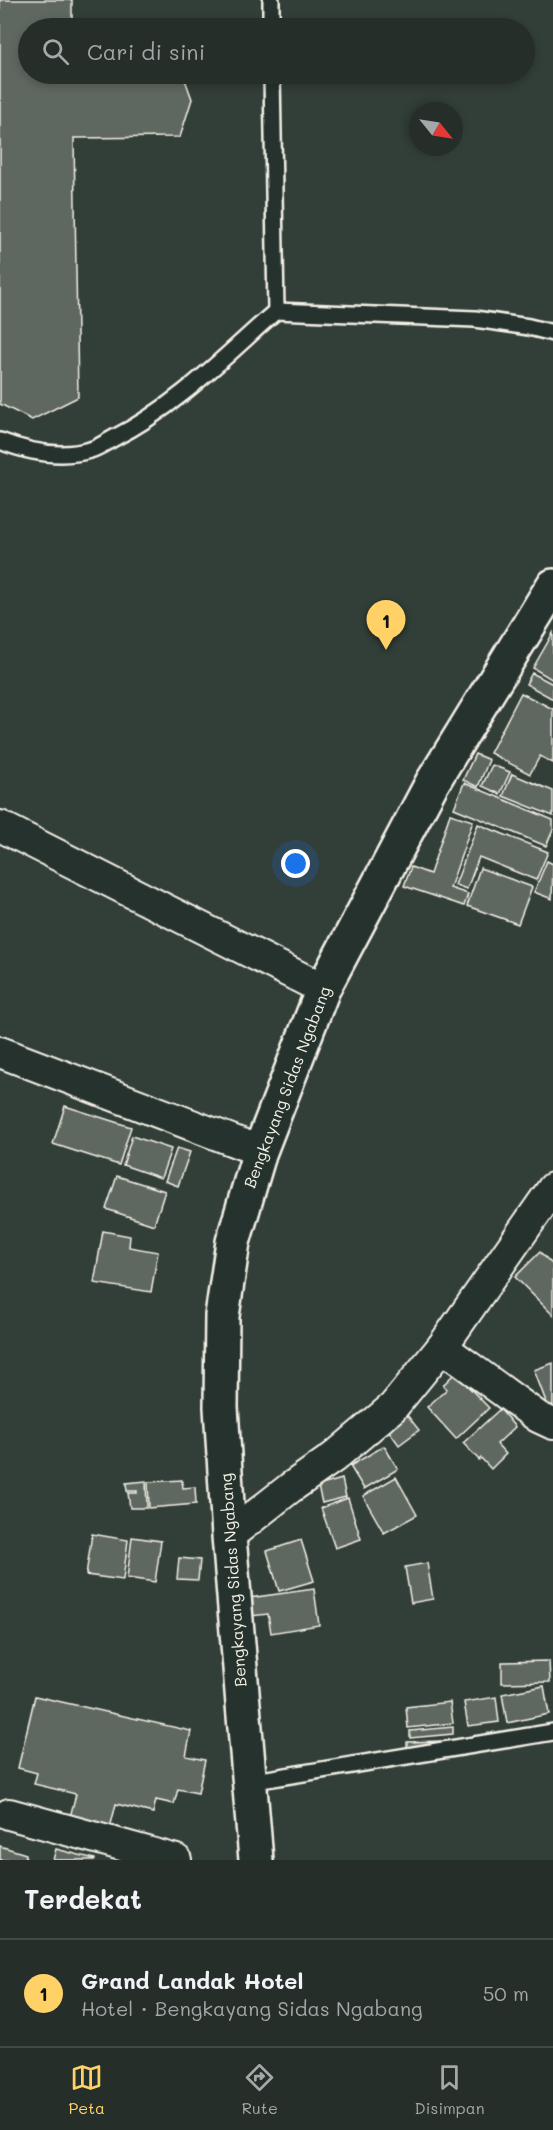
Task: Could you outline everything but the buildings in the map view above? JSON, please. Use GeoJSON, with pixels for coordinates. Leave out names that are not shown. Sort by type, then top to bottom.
{"type":"FeatureCollection","features":[{"type":"Feature","properties":{"kind":"highway","name":"Bengkayang Sidas Ngabang"},"geometry":{"type":"LineString","coordinates":[[256,1860],[220,1407],[222,1316],[232,1242],[260,1151],[323,989],[432,783],[553,586]]}},
{"type":"Feature","properties":{"kind":"street"},"geometry":{"type":"LineString","coordinates":[[0,826],[323,989]]}},
{"type":"Feature","properties":{"kind":"street"},"geometry":{"type":"LineString","coordinates":[[0,1052],[260,1151]]}},
{"type":"Feature","properties":{"kind":"street"},"geometry":{"type":"LineString","coordinates":[[229,1536],[334,1457],[393,1407],[442,1347],[553,1188]]}},
{"type":"Feature","properties":{"kind":"street"},"geometry":{"type":"LineString","coordinates":[[442,1347],[538,1417],[553,1424]]}},
{"type":"Feature","properties":{"kind":"street"},"geometry":{"type":"LineString","coordinates":[[9,1814],[176,1860]]}},
{"type":"Feature","properties":{"kind":"lane"},"geometry":{"type":"LineString","coordinates":[[271,0],[271,18]]}},
{"type":"Feature","properties":{"kind":"lane"},"geometry":{"type":"LineString","coordinates":[[272,84],[276,311]]}},
{"type":"Feature","properties":{"kind":"lane"},"geometry":{"type":"LineString","coordinates":[[0,441],[26,451],[55,454],[90,450],[137,427],[175,401],[276,311],[475,319],[553,333]]}},
{"type":"Feature","properties":{"kind":"lane"},"geometry":{"type":"LineString","coordinates":[[249,1782],[553,1732]]}},
{"type":"Feature","properties":{"kind":"place","name":"Grand Landak Hotel"},"geometry":{"type":"Point","coordinates":[386,650]}}]}
